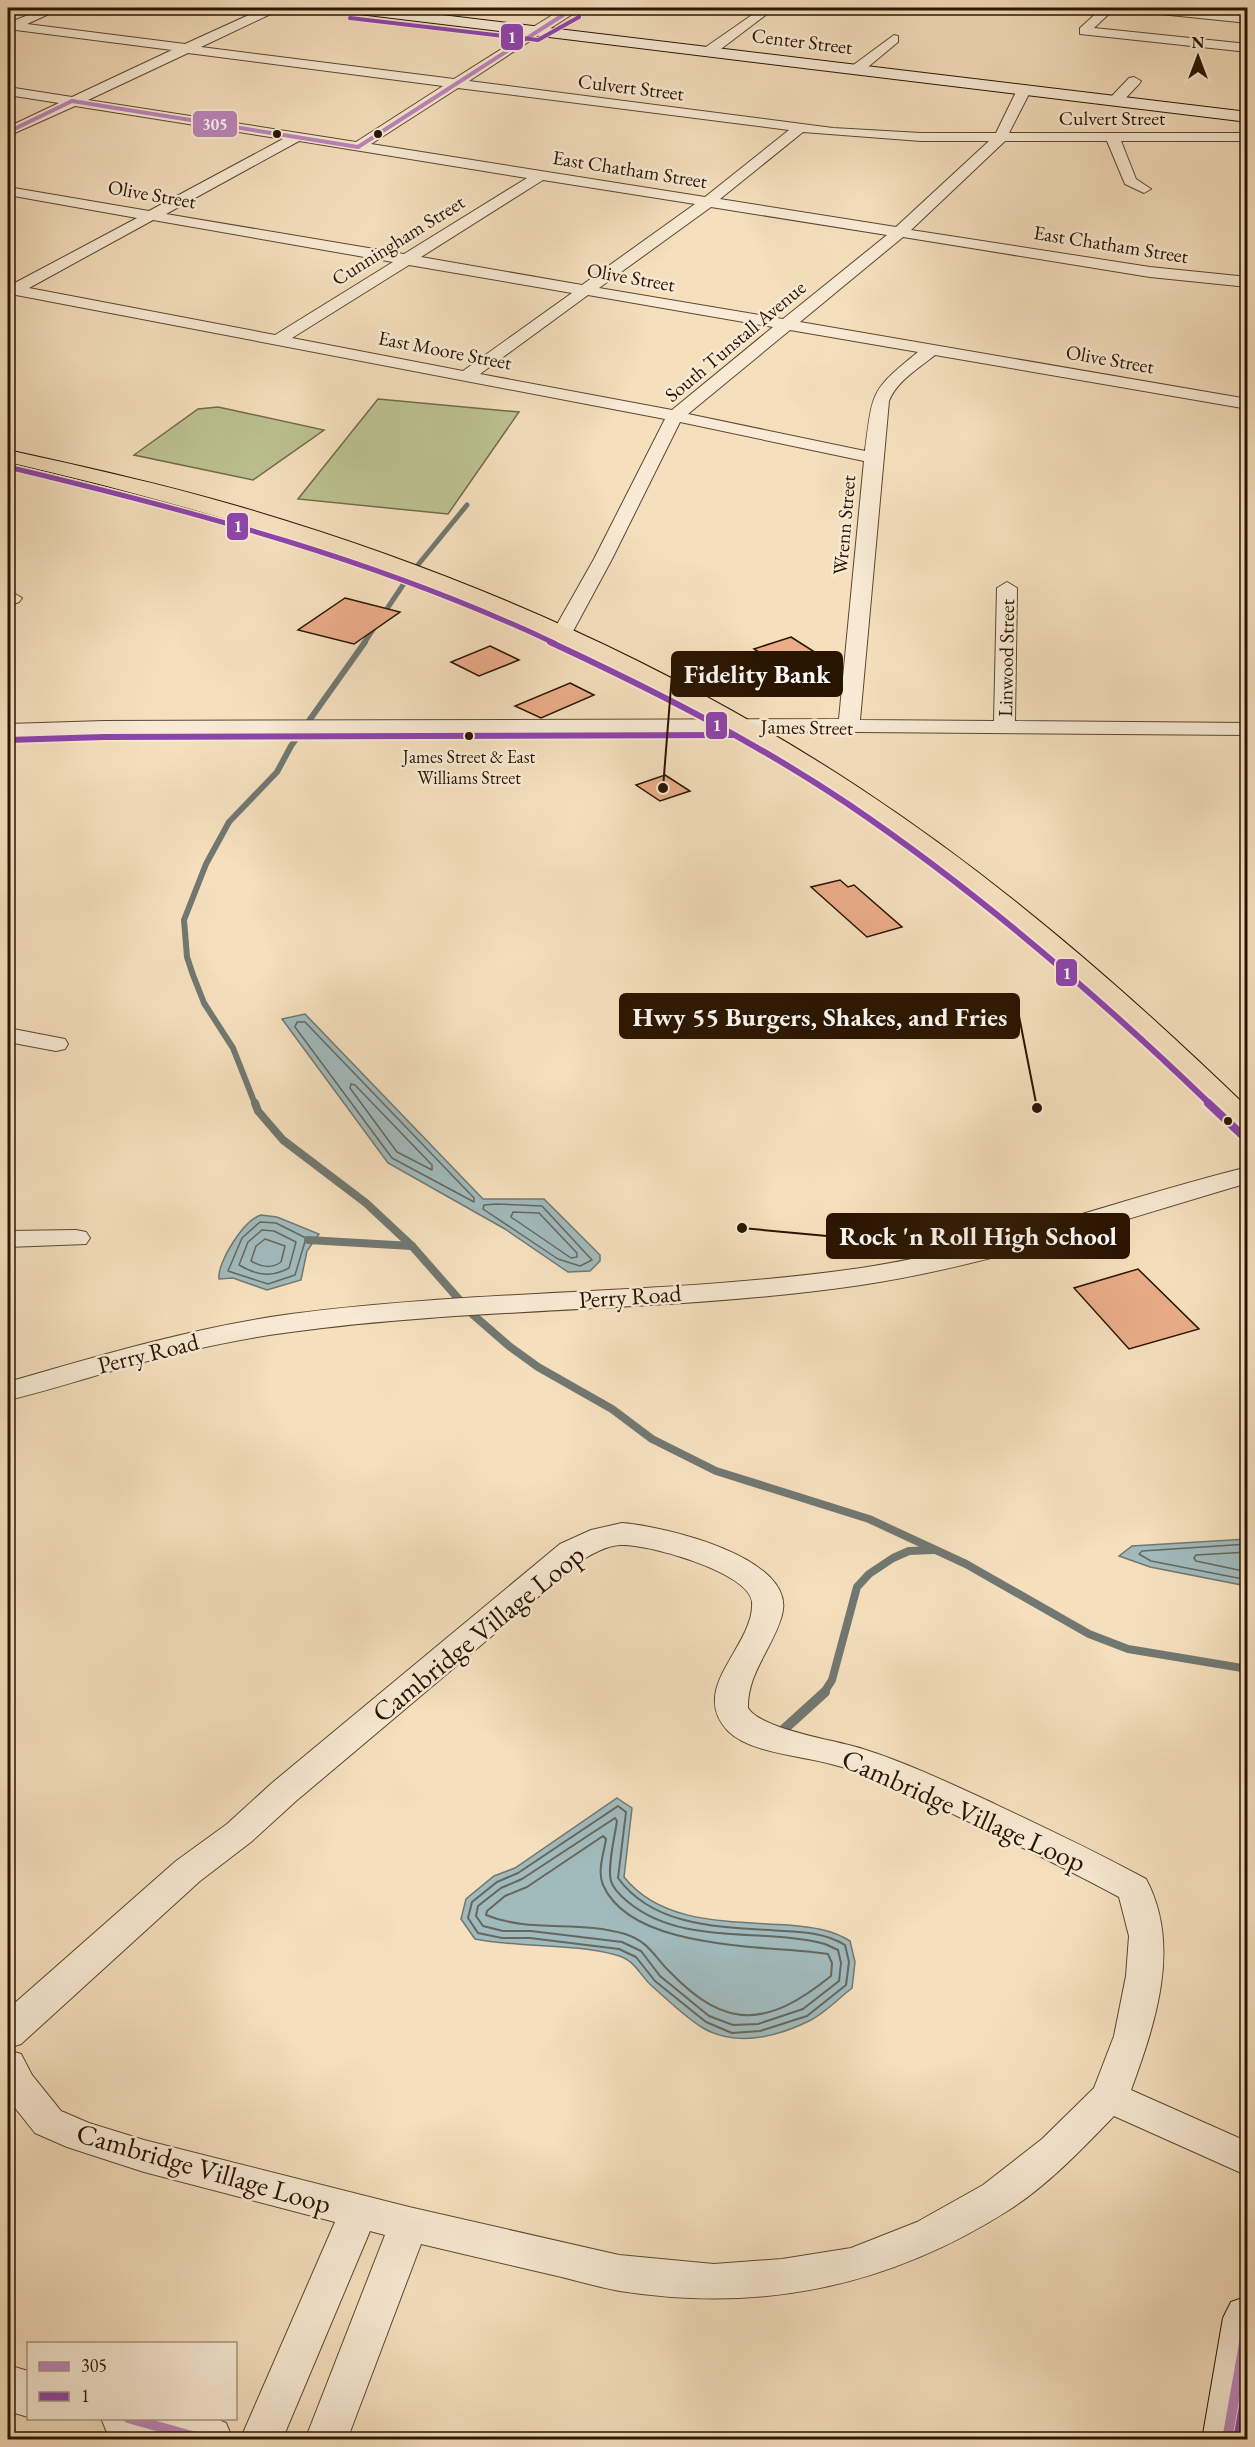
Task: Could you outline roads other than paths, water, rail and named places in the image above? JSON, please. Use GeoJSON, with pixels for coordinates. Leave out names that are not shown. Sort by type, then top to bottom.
{"type":"FeatureCollection","features":[{"type":"Feature","properties":{"kind":"main road","name":"Center Street"},"geometry":{"type":"LineString","coordinates":[[351,8],[1248,117]]}},
{"type":"Feature","properties":{"kind":"main road"},"geometry":{"type":"LineString","coordinates":[[538,30],[574,8]]}},
{"type":"Feature","properties":{"kind":"main road"},"geometry":{"type":"LineString","coordinates":[[8,456],[124,483],[281,527],[406,570],[561,634],[647,675],[739,725],[881,815],[998,902],[1113,1000],[1248,1126]]}},
{"type":"Feature","properties":{"kind":"main road"},"geometry":{"type":"LineString","coordinates":[[1227,2439],[1248,2318]]}},
{"type":"Feature","properties":{"kind":"main road"},"geometry":{"type":"LineString","coordinates":[[8,2388],[27,2394]]}},
{"type":"Feature","properties":{"kind":"main road"},"geometry":{"type":"LineString","coordinates":[[134,2420],[208,2439]]}},
{"type":"Feature","properties":{"kind":"street"},"geometry":{"type":"LineString","coordinates":[[10,26],[56,8]]}},
{"type":"Feature","properties":{"kind":"street"},"geometry":{"type":"LineString","coordinates":[[8,132],[273,8]]}},
{"type":"Feature","properties":{"kind":"street"},"geometry":{"type":"LineString","coordinates":[[708,52],[769,8]]}},
{"type":"Feature","properties":{"kind":"street"},"geometry":{"type":"LineString","coordinates":[[1116,8],[1084,31],[1248,48]]}},
{"type":"Feature","properties":{"kind":"street"},"geometry":{"type":"LineString","coordinates":[[1141,8],[1235,12],[1248,19]]}},
{"type":"Feature","properties":{"kind":"street"},"geometry":{"type":"LineString","coordinates":[[1203,44],[1235,12]]}},
{"type":"Feature","properties":{"kind":"street","name":"Culvert Street"},"geometry":{"type":"LineString","coordinates":[[10,26],[800,128],[884,136],[1248,137]]}},
{"type":"Feature","properties":{"kind":"street"},"geometry":{"type":"LineString","coordinates":[[358,147],[538,30]]}},
{"type":"Feature","properties":{"kind":"street"},"geometry":{"type":"LineString","coordinates":[[857,69],[894,39]]}},
{"type":"Feature","properties":{"kind":"street"},"geometry":{"type":"LineString","coordinates":[[1115,101],[1134,81]]}},
{"type":"Feature","properties":{"kind":"street"},"geometry":{"type":"LineString","coordinates":[[1000,138],[1024,90]]}},
{"type":"Feature","properties":{"kind":"street","name":"East Chatham Street"},"geometry":{"type":"LineString","coordinates":[[8,91],[1200,279],[1248,282]]}},
{"type":"Feature","properties":{"kind":"street"},"geometry":{"type":"LineString","coordinates":[[466,376],[588,291],[708,202],[800,128]]}},
{"type":"Feature","properties":{"kind":"street"},"geometry":{"type":"LineString","coordinates":[[9,291],[297,137]]}},
{"type":"Feature","properties":{"kind":"street"},"geometry":{"type":"LineString","coordinates":[[1112,137],[1130,181],[1144,189]]}},
{"type":"Feature","properties":{"kind":"street","name":"South Tunstall Avenue"},"geometry":{"type":"LineString","coordinates":[[561,634],[603,559],[675,416],[900,232],[1000,138]]}},
{"type":"Feature","properties":{"kind":"street","name":"Cunningham Street"},"geometry":{"type":"LineString","coordinates":[[278,340],[540,176]]}},
{"type":"Feature","properties":{"kind":"street","name":"Olive Street"},"geometry":{"type":"LineString","coordinates":[[8,191],[1248,404]]}},
{"type":"Feature","properties":{"kind":"street","name":"East Moore Street"},"geometry":{"type":"LineString","coordinates":[[9,291],[675,416],[873,458]]}},
{"type":"Feature","properties":{"kind":"street","name":"Wrenn Street"},"geometry":{"type":"LineString","coordinates":[[849,728],[880,400],[885,389],[932,349]]}},
{"type":"Feature","properties":{"kind":"street","name":"Linwood Street"},"geometry":{"type":"LineString","coordinates":[[1004,729],[1007,588]]}},
{"type":"Feature","properties":{"kind":"street","name":"James Street"},"geometry":{"type":"LineString","coordinates":[[8,730],[104,727],[739,725],[849,728],[1248,729]]}},
{"type":"Feature","properties":{"kind":"street"},"geometry":{"type":"LineString","coordinates":[[8,1035],[56,1044]]}},
{"type":"Feature","properties":{"kind":"street","name":"Perry Road"},"geometry":{"type":"LineString","coordinates":[[8,1391],[159,1348],[240,1331],[348,1316],[483,1305],[792,1286],[914,1268],[1248,1175]]}},
{"type":"Feature","properties":{"kind":"street"},"geometry":{"type":"LineString","coordinates":[[8,1239],[76,1238]]}},
{"type":"Feature","properties":{"kind":"street","name":"Cambridge Village Loop"},"geometry":{"type":"LineString","coordinates":[[8,2033],[13,2026],[188,1871],[239,1833],[284,1792],[571,1552],[600,1537],[643,1534],[674,1543],[748,1573],[762,1585],[768,1597],[768,1612],[732,1687],[731,1706],[737,1721],[756,1732],[837,1753],[886,1770],[1068,1851],[1134,1889],[1147,1936],[1144,1976],[1132,2036],[1109,2097],[1056,2150],[997,2197],[931,2234],[852,2265],[782,2277],[714,2282],[619,2273],[409,2224],[144,2156],[80,2136],[48,2122],[19,2086],[8,2065]]}},
{"type":"Feature","properties":{"kind":"street"},"geometry":{"type":"LineString","coordinates":[[1109,2097],[1248,2160]]}},
{"type":"Feature","properties":{"kind":"street","name":"Cambridge Village Loop"},"geometry":{"type":"LineString","coordinates":[[261,2439],[359,2211]]}},
{"type":"Feature","properties":{"kind":"street"},"geometry":{"type":"LineString","coordinates":[[326,2439],[409,2224]]}},
{"type":"Feature","properties":{"kind":"water"},"geometry":{"type":"Polygon","coordinates":[[[305,1014],[483,1199],[544,1199],[600,1255],[600,1261],[590,1271],[568,1272],[505,1229],[388,1163],[282,1019],[305,1014]]]}},
{"type":"Feature","properties":{"kind":"water"},"geometry":{"type":"Polygon","coordinates":[[[261,1215],[277,1217],[319,1234],[307,1251],[301,1280],[267,1290],[233,1278],[219,1279],[222,1263],[233,1242],[254,1218],[261,1215]]]}},
{"type":"Feature","properties":{"kind":"water"},"geometry":{"type":"Polygon","coordinates":[[[1247,1539],[1247,1586],[1150,1567],[1119,1556],[1132,1546],[1247,1539]]]}},
{"type":"Feature","properties":{"kind":"water"},"geometry":{"type":"Polygon","coordinates":[[[617,1798],[632,1808],[624,1877],[640,1893],[658,1904],[699,1918],[804,1927],[828,1931],[843,1937],[850,1941],[855,1962],[852,1988],[820,2014],[796,2027],[756,2038],[729,2037],[703,2028],[690,2019],[623,1957],[599,1951],[475,1939],[461,1919],[466,1899],[494,1876],[515,1868],[617,1798]]]}},
{"type":"Feature","properties":{"kind":"waterway"},"geometry":{"type":"LineString","coordinates":[[417,566],[467,505]]}},
{"type":"Feature","properties":{"kind":"waterway"},"geometry":{"type":"LineString","coordinates":[[364,643],[407,579]]}},
{"type":"Feature","properties":{"kind":"waterway"},"geometry":{"type":"LineString","coordinates":[[255,1104],[233,1048],[204,1003],[193,975],[187,957],[184,920],[206,864],[229,822],[277,772],[291,746],[365,642]]}},
{"type":"Feature","properties":{"kind":"waterway"},"geometry":{"type":"LineString","coordinates":[[255,1103],[258,1111],[283,1140],[366,1203],[412,1246]]}},
{"type":"Feature","properties":{"kind":"waterway"},"geometry":{"type":"LineString","coordinates":[[308,1240],[412,1246]]}},
{"type":"Feature","properties":{"kind":"waterway"},"geometry":{"type":"LineString","coordinates":[[412,1246],[471,1313],[509,1346],[538,1367],[612,1409],[652,1439],[716,1471],[869,1519],[966,1564],[1089,1634],[1128,1649],[1248,1669]]}},
{"type":"Feature","properties":{"kind":"waterway"},"geometry":{"type":"LineString","coordinates":[[823,1694],[832,1680],[857,1587],[869,1574],[893,1558],[909,1551],[933,1550]]}},
{"type":"Feature","properties":{"kind":"waterway"},"geometry":{"type":"LineString","coordinates":[[782,1731],[823,1694]]}},
{"type":"Feature","properties":{"kind":"place","name":"James Street & East Williams Street"},"geometry":{"type":"Point","coordinates":[469,736]}},
{"type":"Feature","properties":{"kind":"place","name":"Fidelity Bank"},"geometry":{"type":"Point","coordinates":[663,788]}},
{"type":"Feature","properties":{"kind":"place","name":"Hwy 55 Burgers, Shakes, and Fries"},"geometry":{"type":"Point","coordinates":[1037,1108]}},
{"type":"Feature","properties":{"kind":"place","name":"Rock 'n Roll High School"},"geometry":{"type":"Point","coordinates":[742,1228]}}]}
